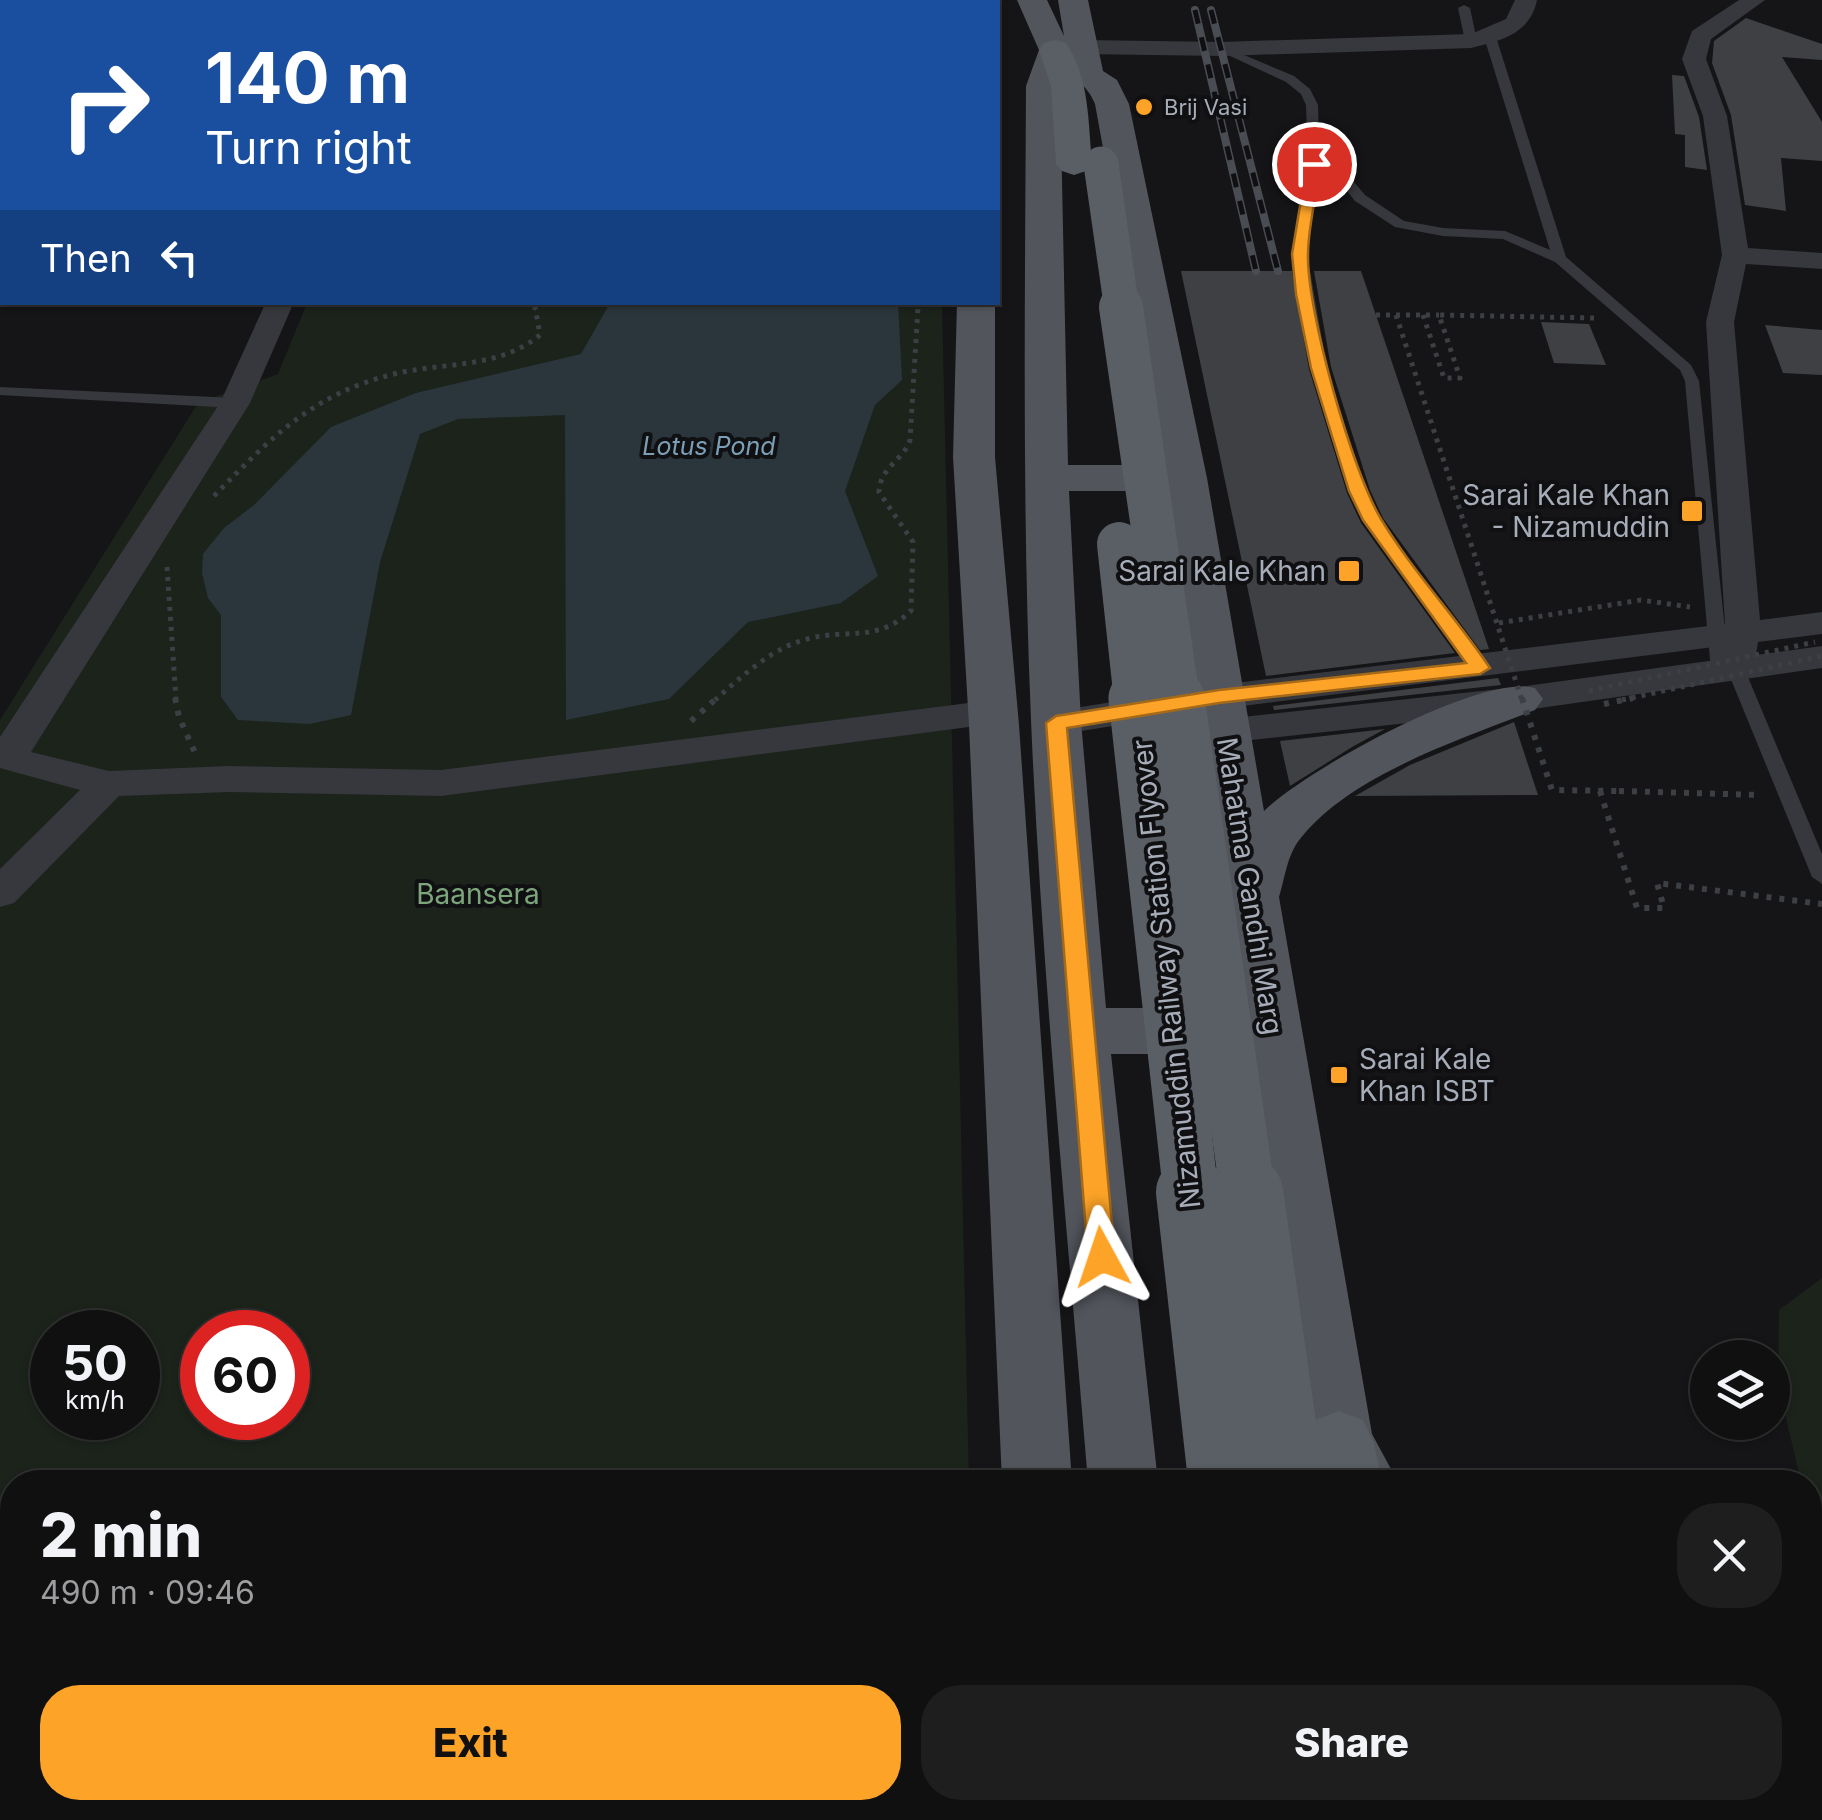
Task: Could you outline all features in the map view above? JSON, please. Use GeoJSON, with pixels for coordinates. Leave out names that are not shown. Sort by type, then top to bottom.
{"type":"FeatureCollection","features":[{"type":"Feature","properties":{"kind":"highway","name":"Nizamuddin Railway Station Flyover"},"geometry":{"type":"LineString","coordinates":[[1076,57],[1068,86],[1088,164],[1334,1470]]}},
{"type":"Feature","properties":{"kind":"highway","name":"Nizamuddin Railway Station Flyover"},"geometry":{"type":"LineString","coordinates":[[1088,164],[1223,1470]]}},
{"type":"Feature","properties":{"kind":"main road","name":"Mahatma Gandhi Marg"},"geometry":{"type":"LineString","coordinates":[[1032,0],[1105,87],[1112,104],[1186,478],[1272,1032],[1334,1470]]}},
{"type":"Feature","properties":{"kind":"main road","name":"Mahatma Gandhi Marg"},"geometry":{"type":"LineString","coordinates":[[1073,0],[1076,57]]}},
{"type":"Feature","properties":{"kind":"main road","name":"Mahatma Gandhi Marg"},"geometry":{"type":"LineString","coordinates":[[1076,57],[1042,86],[1045,478],[1056,723],[1080,1031],[1122,1470]]}},
{"type":"Feature","properties":{"kind":"main road"},"geometry":{"type":"LineString","coordinates":[[976,305],[974,458],[1036,1470]]}},
{"type":"Feature","properties":{"kind":"main road"},"geometry":{"type":"LineString","coordinates":[[1045,478],[1186,478]]}},
{"type":"Feature","properties":{"kind":"main road"},"geometry":{"type":"LineString","coordinates":[[1252,901],[1264,853],[1283,822],[1331,785],[1422,734],[1499,683]]}},
{"type":"Feature","properties":{"kind":"main road"},"geometry":{"type":"LineString","coordinates":[[1080,1031],[1272,1032]]}},
{"type":"Feature","properties":{"kind":"street"},"geometry":{"type":"LineString","coordinates":[[1076,57],[1480,39],[1514,24],[1522,15],[1526,0]]}},
{"type":"Feature","properties":{"kind":"street"},"geometry":{"type":"LineString","coordinates":[[1728,671],[1724,625],[1731,430],[1720,322],[1728,271],[1736,255],[1715,116],[1694,59],[1700,36],[1754,0]]}},
{"type":"Feature","properties":{"kind":"street"},"geometry":{"type":"LineString","coordinates":[[1736,255],[1822,261]]}},
{"type":"Feature","properties":{"kind":"street"},"geometry":{"type":"LineString","coordinates":[[279,305],[235,403],[14,744],[11,758],[28,766],[109,784],[203,780],[441,784],[992,712]]}},
{"type":"Feature","properties":{"kind":"street"},"geometry":{"type":"LineString","coordinates":[[1222,714],[1499,683],[1724,625],[1820,644]]}},
{"type":"Feature","properties":{"kind":"street"},"geometry":{"type":"LineString","coordinates":[[1056,723],[1222,714],[1499,683],[1728,671],[1820,644]]}},
{"type":"Feature","properties":{"kind":"street"},"geometry":{"type":"LineString","coordinates":[[0,893],[109,784]]}},
{"type":"Feature","properties":{"kind":"lane"},"geometry":{"type":"LineString","coordinates":[[1464,8],[1480,39],[1560,259]]}},
{"type":"Feature","properties":{"kind":"lane"},"geometry":{"type":"LineString","coordinates":[[1221,50],[1290,79],[1306,92],[1312,105],[1314,164],[1300,254],[1304,294],[1320,368],[1358,491],[1372,520],[1499,683]]}},
{"type":"Feature","properties":{"kind":"lane"},"geometry":{"type":"LineString","coordinates":[[1313,141],[1360,198],[1400,224],[1443,232],[1505,235],[1560,259],[1680,360],[1692,381],[1724,625]]}},
{"type":"Feature","properties":{"kind":"lane"},"geometry":{"type":"LineString","coordinates":[[0,391],[235,403]]}},
{"type":"Feature","properties":{"kind":"lane"},"geometry":{"type":"LineString","coordinates":[[1728,671],[1822,877]]}},
{"type":"Feature","properties":{"kind":"path"},"geometry":{"type":"LineString","coordinates":[[207,502],[284,428],[315,405],[395,374],[499,356],[530,346],[540,335],[536,305]]}},
{"type":"Feature","properties":{"kind":"path"},"geometry":{"type":"LineString","coordinates":[[676,754],[665,740],[746,672],[804,639],[891,629],[911,611],[914,545],[908,530],[884,508],[878,487],[886,466],[908,448],[915,426],[918,305]]}},
{"type":"Feature","properties":{"kind":"path"},"geometry":{"type":"LineString","coordinates":[[1376,315],[1630,319]]}},
{"type":"Feature","properties":{"kind":"path"},"geometry":{"type":"LineString","coordinates":[[1396,315],[1552,790],[1788,796]]}},
{"type":"Feature","properties":{"kind":"path"},"geometry":{"type":"LineString","coordinates":[[1423,315],[1444,378],[1460,378],[1439,315]]}},
{"type":"Feature","properties":{"kind":"path"},"geometry":{"type":"LineString","coordinates":[[171,552],[167,568],[169,655],[178,717],[203,780]]}},
{"type":"Feature","properties":{"kind":"path"},"geometry":{"type":"LineString","coordinates":[[1499,623],[1641,600],[1724,625]]}},
{"type":"Feature","properties":{"kind":"path"},"geometry":{"type":"LineString","coordinates":[[1589,692],[1820,644]]}},
{"type":"Feature","properties":{"kind":"path"},"geometry":{"type":"LineString","coordinates":[[1604,704],[1820,644]]}},
{"type":"Feature","properties":{"kind":"path"},"geometry":{"type":"LineString","coordinates":[[1600,791],[1637,908],[1664,908],[1657,883],[1822,904]]}},
{"type":"Feature","properties":{"kind":"green space","name":"Baansera"},"geometry":{"type":"Polygon","coordinates":[[[306,305],[942,305],[969,1470],[0,1470],[0,720],[198,403],[278,374],[306,305]]]}},
{"type":"Feature","properties":{"kind":"green space"},"geometry":{"type":"Polygon","coordinates":[[[1822,1278],[1822,1470],[1798,1470],[1790,1435],[1790,1340],[1779,1340],[1779,1310],[1822,1278]]]}},
{"type":"Feature","properties":{"kind":"water","name":"Lotus Pond"},"geometry":{"type":"Polygon","coordinates":[[[609,305],[898,305],[902,380],[875,405],[845,491],[878,576],[841,603],[748,622],[669,699],[566,720],[565,415],[458,419],[420,434],[380,562],[351,715],[310,724],[238,720],[221,697],[221,615],[208,598],[202,573],[203,554],[224,528],[254,505],[331,427],[416,393],[581,354],[609,305]]]}},
{"type":"Feature","properties":{"kind":"building"},"geometry":{"type":"Polygon","coordinates":[[[1746,18],[1822,44],[1822,60],[1782,57],[1822,122],[1822,161],[1781,158],[1786,211],[1745,205],[1731,115],[1712,63],[1714,41],[1746,18]]]}},
{"type":"Feature","properties":{"kind":"building"},"geometry":{"type":"Polygon","coordinates":[[[1672,75],[1684,76],[1699,117],[1707,170],[1685,167],[1685,135],[1675,134],[1672,75]]]}},
{"type":"Feature","properties":{"kind":"building"},"geometry":{"type":"Polygon","coordinates":[[[1181,271],[1292,271],[1309,369],[1347,493],[1361,523],[1455,653],[1266,676],[1181,271]]]}},
{"type":"Feature","properties":{"kind":"building"},"geometry":{"type":"Polygon","coordinates":[[[1314,271],[1361,271],[1489,649],[1480,650],[1383,518],[1370,490],[1331,367],[1314,271]]]}},
{"type":"Feature","properties":{"kind":"building"},"geometry":{"type":"Polygon","coordinates":[[[1541,322],[1589,324],[1606,365],[1554,363],[1541,322]]]}},
{"type":"Feature","properties":{"kind":"building"},"geometry":{"type":"Polygon","coordinates":[[[1765,325],[1822,330],[1822,375],[1783,373],[1765,325]]]}},
{"type":"Feature","properties":{"kind":"building"},"geometry":{"type":"Polygon","coordinates":[[[1498,678],[1501,685],[1274,710],[1273,706],[1498,678]]]}},
{"type":"Feature","properties":{"kind":"building"},"geometry":{"type":"Polygon","coordinates":[[[1514,722],[1538,795],[1355,796],[1410,765],[1514,722]]]}},
{"type":"Feature","properties":{"kind":"building"},"geometry":{"type":"Polygon","coordinates":[[[1385,729],[1352,747],[1290,786],[1280,741],[1385,729]]]}},
{"type":"Feature","properties":{"kind":"railway"},"geometry":{"type":"LineString","coordinates":[[1195,10],[1256,271]]}},
{"type":"Feature","properties":{"kind":"railway"},"geometry":{"type":"LineString","coordinates":[[1211,10],[1278,271]]}},
{"type":"Feature","properties":{"kind":"place","name":"Brij Vasi"},"geometry":{"type":"Point","coordinates":[1144,107]}},
{"type":"Feature","properties":{"kind":"place","name":"Sarai Kale Khan - Nizamuddin"},"geometry":{"type":"Point","coordinates":[1692,511]}},
{"type":"Feature","properties":{"kind":"place","name":"Sarai Kale Khan"},"geometry":{"type":"Point","coordinates":[1349,571]}},
{"type":"Feature","properties":{"kind":"place","name":"Sarai Kale Khan ISBT"},"geometry":{"type":"Point","coordinates":[1339,1075]}},
{"type":"Feature","properties":{"kind":"route"},"geometry":{"type":"LineString","coordinates":[[1102,1257],[1056,723],[1219,696],[1480,668],[1372,520],[1358,491],[1320,368],[1304,294],[1300,254],[1314,164]]}}]}
